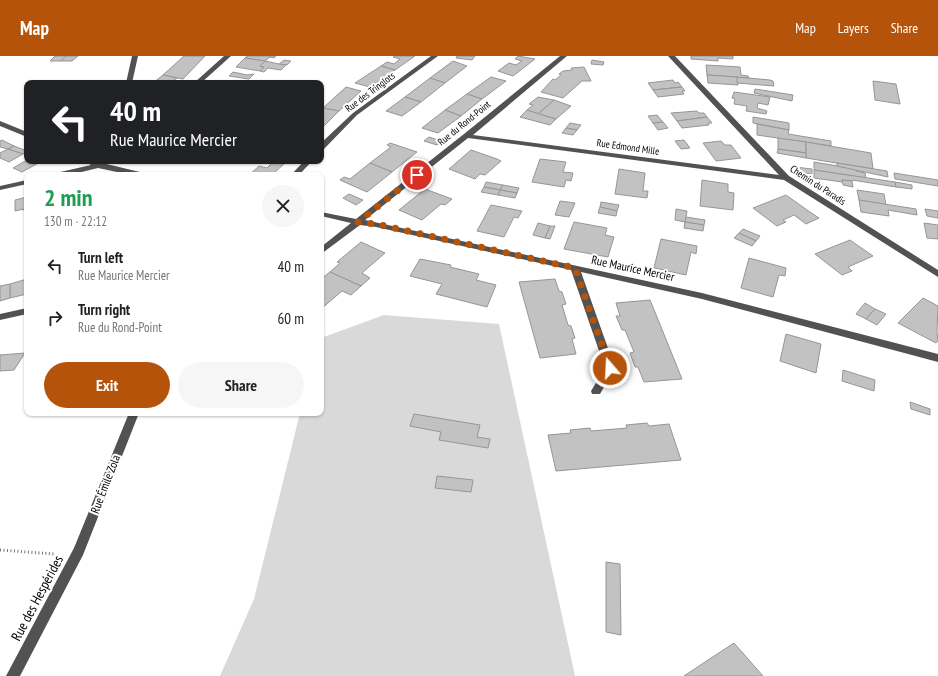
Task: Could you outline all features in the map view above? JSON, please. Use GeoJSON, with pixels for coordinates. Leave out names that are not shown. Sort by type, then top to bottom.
{"type":"FeatureCollection","features":[{"type":"Feature","properties":{"kind":"street"},"geometry":{"type":"LineString","coordinates":[[130,80],[135,56]]}},
{"type":"Feature","properties":{"kind":"street"},"geometry":{"type":"LineString","coordinates":[[200,80],[228,56]]}},
{"type":"Feature","properties":{"kind":"street","name":"Rue des Tringlots"},"geometry":{"type":"LineString","coordinates":[[324,144],[356,114],[435,56]]}},
{"type":"Feature","properties":{"kind":"street","name":"Rue du Rond-Point"},"geometry":{"type":"LineString","coordinates":[[324,249],[467,136],[564,56]]}},
{"type":"Feature","properties":{"kind":"street","name":"Chemin du Paradis"},"geometry":{"type":"LineString","coordinates":[[671,56],[786,178],[938,274]]}},
{"type":"Feature","properties":{"kind":"street"},"geometry":{"type":"LineString","coordinates":[[0,123],[24,133]]}},
{"type":"Feature","properties":{"kind":"street","name":"Rue Edmond Mille"},"geometry":{"type":"LineString","coordinates":[[467,136],[786,178]]}},
{"type":"Feature","properties":{"kind":"street"},"geometry":{"type":"LineString","coordinates":[[95,164],[127,172]]}},
{"type":"Feature","properties":{"kind":"street"},"geometry":{"type":"LineString","coordinates":[[73,172],[103,164]]}},
{"type":"Feature","properties":{"kind":"street"},"geometry":{"type":"LineString","coordinates":[[298,172],[305,164]]}},
{"type":"Feature","properties":{"kind":"street"},"geometry":{"type":"LineString","coordinates":[[0,188],[24,183]]}},
{"type":"Feature","properties":{"kind":"street","name":"Rue Maurice Mercier"},"geometry":{"type":"LineString","coordinates":[[324,215],[358,222],[376,224],[702,296],[938,358]]}},
{"type":"Feature","properties":{"kind":"street"},"geometry":{"type":"LineString","coordinates":[[575,268],[610,368],[596,391]]}},
{"type":"Feature","properties":{"kind":"street"},"geometry":{"type":"LineString","coordinates":[[0,317],[24,312]]}},
{"type":"Feature","properties":{"kind":"street","name":"Rue Émile Zola"},"geometry":{"type":"LineString","coordinates":[[77,556],[133,416]]}},
{"type":"Feature","properties":{"kind":"street","name":"Rue des Hespérides"},"geometry":{"type":"LineString","coordinates":[[13,676],[77,556]]}},
{"type":"Feature","properties":{"kind":"path"},"geometry":{"type":"LineString","coordinates":[[0,550],[77,556]]}},
{"type":"Feature","properties":{"kind":"shaded area"},"geometry":{"type":"Polygon","coordinates":[[[384,315],[499,324],[575,676],[220,676],[254,599],[299,416],[324,416],[324,337],[384,315]]]}},
{"type":"Feature","properties":{"kind":"building"},"geometry":{"type":"Polygon","coordinates":[[[55,56],[66,56],[61,61],[50,61],[55,56]]]}},
{"type":"Feature","properties":{"kind":"building"},"geometry":{"type":"Polygon","coordinates":[[[66,56],[78,56],[72,61],[61,61],[66,56]]]}},
{"type":"Feature","properties":{"kind":"building"},"geometry":{"type":"Polygon","coordinates":[[[184,56],[205,56],[183,79],[163,75],[184,56]]]}},
{"type":"Feature","properties":{"kind":"building"},"geometry":{"type":"Polygon","coordinates":[[[247,56],[276,56],[274,58],[270,57],[265,61],[245,58],[247,56]]]}},
{"type":"Feature","properties":{"kind":"building"},"geometry":{"type":"Polygon","coordinates":[[[415,56],[395,70],[381,66],[387,62],[394,64],[400,59],[393,57],[415,56]]]}},
{"type":"Feature","properties":{"kind":"building"},"geometry":{"type":"Polygon","coordinates":[[[457,56],[475,56],[472,60],[456,58],[457,56]]]}},
{"type":"Feature","properties":{"kind":"building"},"geometry":{"type":"Polygon","coordinates":[[[518,56],[535,59],[513,76],[498,71],[509,63],[516,65],[522,61],[515,59],[518,56]]]}},
{"type":"Feature","properties":{"kind":"building"},"geometry":{"type":"Polygon","coordinates":[[[691,56],[733,56],[733,59],[718,58],[718,61],[691,59],[691,56]]]}},
{"type":"Feature","properties":{"kind":"building"},"geometry":{"type":"Polygon","coordinates":[[[245,58],[265,61],[260,66],[264,67],[260,71],[236,67],[245,58]]]}},
{"type":"Feature","properties":{"kind":"building"},"geometry":{"type":"Polygon","coordinates":[[[284,60],[291,61],[287,65],[279,64],[284,60]]]}},
{"type":"Feature","properties":{"kind":"building"},"geometry":{"type":"Polygon","coordinates":[[[592,60],[604,62],[603,65],[591,64],[592,60]]]}},
{"type":"Feature","properties":{"kind":"building"},"geometry":{"type":"Polygon","coordinates":[[[265,61],[286,65],[281,70],[268,68],[264,72],[260,71],[264,67],[260,66],[265,61]]]}},
{"type":"Feature","properties":{"kind":"building"},"geometry":{"type":"Polygon","coordinates":[[[453,61],[467,66],[445,83],[430,78],[453,61]]]}},
{"type":"Feature","properties":{"kind":"building"},"geometry":{"type":"Polygon","coordinates":[[[706,65],[740,67],[741,75],[748,76],[749,78],[707,75],[706,65]]]}},
{"type":"Feature","properties":{"kind":"building"},"geometry":{"type":"Polygon","coordinates":[[[381,66],[395,70],[370,87],[355,83],[381,66]]]}},
{"type":"Feature","properties":{"kind":"building"},"geometry":{"type":"Polygon","coordinates":[[[584,67],[591,81],[582,81],[563,98],[541,92],[553,79],[555,80],[561,75],[559,74],[563,71],[572,70],[571,68],[584,67]]]}},
{"type":"Feature","properties":{"kind":"building"},"geometry":{"type":"Polygon","coordinates":[[[233,72],[247,75],[254,74],[249,79],[229,76],[233,72]]]}},
{"type":"Feature","properties":{"kind":"building"},"geometry":{"type":"Polygon","coordinates":[[[163,75],[177,78],[174,80],[157,80],[163,75]]]}},
{"type":"Feature","properties":{"kind":"building"},"geometry":{"type":"Polygon","coordinates":[[[707,75],[737,77],[738,85],[708,83],[707,75]]]}},
{"type":"Feature","properties":{"kind":"building"},"geometry":{"type":"Polygon","coordinates":[[[491,77],[506,81],[482,99],[467,94],[491,77]]]}},
{"type":"Feature","properties":{"kind":"building"},"geometry":{"type":"Polygon","coordinates":[[[737,77],[770,80],[773,81],[774,86],[737,83],[737,77]]]}},
{"type":"Feature","properties":{"kind":"building"},"geometry":{"type":"Polygon","coordinates":[[[430,78],[445,83],[421,102],[405,97],[430,78]]]}},
{"type":"Feature","properties":{"kind":"building"},"geometry":{"type":"Polygon","coordinates":[[[673,80],[675,83],[678,82],[682,87],[653,90],[648,83],[673,80]]]}},
{"type":"Feature","properties":{"kind":"building"},"geometry":{"type":"Polygon","coordinates":[[[873,81],[896,84],[900,104],[875,100],[873,81]]]}},
{"type":"Feature","properties":{"kind":"building"},"geometry":{"type":"Polygon","coordinates":[[[346,87],[361,91],[339,111],[324,107],[346,87]]]}},
{"type":"Feature","properties":{"kind":"building"},"geometry":{"type":"Polygon","coordinates":[[[682,87],[685,91],[682,91],[684,94],[658,97],[653,90],[682,87]]]}},
{"type":"Feature","properties":{"kind":"building"},"geometry":{"type":"Polygon","coordinates":[[[755,89],[793,95],[792,101],[754,93],[755,89]]]}},
{"type":"Feature","properties":{"kind":"building"},"geometry":{"type":"Polygon","coordinates":[[[734,92],[770,97],[768,105],[758,103],[757,108],[767,111],[766,114],[746,111],[747,106],[734,104],[735,99],[732,98],[734,92]]]}},
{"type":"Feature","properties":{"kind":"building"},"geometry":{"type":"Polygon","coordinates":[[[467,94],[482,99],[461,116],[445,110],[467,94]]]}},
{"type":"Feature","properties":{"kind":"building"},"geometry":{"type":"Polygon","coordinates":[[[405,97],[421,102],[402,116],[386,111],[405,97]]]}},
{"type":"Feature","properties":{"kind":"building"},"geometry":{"type":"Polygon","coordinates":[[[538,97],[554,100],[538,114],[527,110],[533,105],[529,104],[538,97]]]}},
{"type":"Feature","properties":{"kind":"building"},"geometry":{"type":"Polygon","coordinates":[[[554,100],[571,106],[556,119],[538,114],[554,100]]]}},
{"type":"Feature","properties":{"kind":"building"},"geometry":{"type":"Polygon","coordinates":[[[324,108],[339,111],[324,126],[324,108]]]}},
{"type":"Feature","properties":{"kind":"building"},"geometry":{"type":"Polygon","coordinates":[[[445,110],[461,116],[438,133],[422,128],[445,110]]]}},
{"type":"Feature","properties":{"kind":"building"},"geometry":{"type":"Polygon","coordinates":[[[527,110],[556,119],[550,125],[520,117],[527,110]]]}},
{"type":"Feature","properties":{"kind":"building"},"geometry":{"type":"Polygon","coordinates":[[[697,111],[699,113],[704,113],[707,117],[677,121],[671,113],[697,111]]]}},
{"type":"Feature","properties":{"kind":"building"},"geometry":{"type":"Polygon","coordinates":[[[657,115],[663,122],[653,123],[648,116],[657,115]]]}},
{"type":"Feature","properties":{"kind":"building"},"geometry":{"type":"Polygon","coordinates":[[[707,117],[712,123],[708,123],[709,125],[682,128],[677,121],[707,117]]]}},
{"type":"Feature","properties":{"kind":"building"},"geometry":{"type":"Polygon","coordinates":[[[753,117],[789,123],[789,130],[753,123],[753,117]]]}},
{"type":"Feature","properties":{"kind":"building"},"geometry":{"type":"Polygon","coordinates":[[[663,122],[668,128],[658,130],[653,123],[663,122]]]}},
{"type":"Feature","properties":{"kind":"building"},"geometry":{"type":"Polygon","coordinates":[[[570,123],[581,125],[577,130],[566,128],[570,123]]]}},
{"type":"Feature","properties":{"kind":"building"},"geometry":{"type":"Polygon","coordinates":[[[757,124],[789,130],[788,134],[831,141],[831,146],[757,135],[757,124]]]}},
{"type":"Feature","properties":{"kind":"building"},"geometry":{"type":"Polygon","coordinates":[[[566,128],[577,130],[573,135],[562,133],[566,128]]]}},
{"type":"Feature","properties":{"kind":"building"},"geometry":{"type":"Polygon","coordinates":[[[429,137],[441,141],[437,145],[424,141],[429,137]]]}},
{"type":"Feature","properties":{"kind":"building"},"geometry":{"type":"Polygon","coordinates":[[[778,138],[806,142],[806,153],[778,149],[778,138]]]}},
{"type":"Feature","properties":{"kind":"building"},"geometry":{"type":"Polygon","coordinates":[[[2,140],[14,146],[8,149],[0,147],[0,141],[2,140]]]}},
{"type":"Feature","properties":{"kind":"building"},"geometry":{"type":"Polygon","coordinates":[[[684,140],[690,148],[681,149],[675,141],[684,140]]]}},
{"type":"Feature","properties":{"kind":"building"},"geometry":{"type":"Polygon","coordinates":[[[721,141],[725,145],[731,145],[741,158],[716,161],[703,143],[721,141]]]}},
{"type":"Feature","properties":{"kind":"building"},"geometry":{"type":"Polygon","coordinates":[[[806,142],[871,153],[873,169],[806,158],[806,142]]]}},
{"type":"Feature","properties":{"kind":"building"},"geometry":{"type":"Polygon","coordinates":[[[390,143],[417,152],[392,172],[370,163],[391,147],[387,145],[390,143]]]}},
{"type":"Feature","properties":{"kind":"building"},"geometry":{"type":"Polygon","coordinates":[[[14,146],[24,150],[24,154],[23,154],[8,149],[14,146]]]}},
{"type":"Feature","properties":{"kind":"building"},"geometry":{"type":"Polygon","coordinates":[[[8,149],[23,154],[9,162],[0,158],[0,153],[8,149]]]}},
{"type":"Feature","properties":{"kind":"building"},"geometry":{"type":"Polygon","coordinates":[[[778,149],[806,153],[806,158],[777,153],[778,149]]]}},
{"type":"Feature","properties":{"kind":"building"},"geometry":{"type":"Polygon","coordinates":[[[471,150],[501,161],[485,175],[480,174],[475,179],[449,169],[471,150]]]}},
{"type":"Feature","properties":{"kind":"building"},"geometry":{"type":"Polygon","coordinates":[[[540,159],[566,162],[563,172],[573,173],[571,181],[566,180],[564,187],[532,182],[540,159]]]}},
{"type":"Feature","properties":{"kind":"building"},"geometry":{"type":"Polygon","coordinates":[[[24,162],[24,164],[37,164],[22,172],[13,168],[24,162]]]}},
{"type":"Feature","properties":{"kind":"building"},"geometry":{"type":"Polygon","coordinates":[[[814,162],[856,169],[856,171],[865,173],[866,178],[814,170],[814,162]]]}},
{"type":"Feature","properties":{"kind":"building"},"geometry":{"type":"Polygon","coordinates":[[[370,163],[392,172],[367,192],[340,180],[344,177],[350,179],[370,163]]]}},
{"type":"Feature","properties":{"kind":"building"},"geometry":{"type":"Polygon","coordinates":[[[837,163],[887,171],[888,177],[837,166],[837,163]]]}},
{"type":"Feature","properties":{"kind":"building"},"geometry":{"type":"Polygon","coordinates":[[[271,164],[284,164],[275,172],[252,172],[259,166],[267,168],[271,164]]]}},
{"type":"Feature","properties":{"kind":"building"},"geometry":{"type":"Polygon","coordinates":[[[795,167],[812,169],[812,174],[795,172],[795,167]]]}},
{"type":"Feature","properties":{"kind":"building"},"geometry":{"type":"Polygon","coordinates":[[[619,169],[645,173],[643,191],[648,191],[647,198],[615,194],[619,169]]]}},
{"type":"Feature","properties":{"kind":"building"},"geometry":{"type":"Polygon","coordinates":[[[814,170],[895,182],[896,187],[852,180],[842,180],[842,182],[814,178],[814,170]]]}},
{"type":"Feature","properties":{"kind":"building"},"geometry":{"type":"Polygon","coordinates":[[[894,173],[938,180],[938,186],[895,179],[894,173]]]}},
{"type":"Feature","properties":{"kind":"building"},"geometry":{"type":"Polygon","coordinates":[[[702,180],[728,184],[728,192],[734,193],[733,210],[700,206],[702,180]]]}},
{"type":"Feature","properties":{"kind":"building"},"geometry":{"type":"Polygon","coordinates":[[[842,180],[852,181],[853,187],[843,185],[842,180]]]}},
{"type":"Feature","properties":{"kind":"building"},"geometry":{"type":"Polygon","coordinates":[[[486,182],[503,185],[500,190],[484,187],[486,182]]]}},
{"type":"Feature","properties":{"kind":"building"},"geometry":{"type":"Polygon","coordinates":[[[895,182],[912,185],[912,189],[896,187],[895,182]]]}},
{"type":"Feature","properties":{"kind":"building"},"geometry":{"type":"Polygon","coordinates":[[[503,185],[519,188],[517,193],[500,190],[503,185]]]}},
{"type":"Feature","properties":{"kind":"building"},"geometry":{"type":"Polygon","coordinates":[[[484,187],[500,190],[498,195],[481,192],[484,187]]]}},
{"type":"Feature","properties":{"kind":"building"},"geometry":{"type":"Polygon","coordinates":[[[425,189],[452,199],[445,205],[441,204],[422,220],[399,210],[425,189]]]}},
{"type":"Feature","properties":{"kind":"building"},"geometry":{"type":"Polygon","coordinates":[[[500,190],[517,193],[515,198],[498,195],[500,190]]]}},
{"type":"Feature","properties":{"kind":"building"},"geometry":{"type":"Polygon","coordinates":[[[857,190],[884,194],[886,205],[859,200],[857,190]]]}},
{"type":"Feature","properties":{"kind":"building"},"geometry":{"type":"Polygon","coordinates":[[[349,194],[363,200],[356,205],[343,198],[349,194]]]}},
{"type":"Feature","properties":{"kind":"building"},"geometry":{"type":"Polygon","coordinates":[[[786,195],[819,218],[806,224],[794,215],[783,220],[786,222],[777,226],[753,208],[786,195]]]}},
{"type":"Feature","properties":{"kind":"building"},"geometry":{"type":"Polygon","coordinates":[[[24,198],[24,209],[15,211],[15,200],[24,198]]]}},
{"type":"Feature","properties":{"kind":"building"},"geometry":{"type":"Polygon","coordinates":[[[859,200],[916,209],[917,215],[888,210],[889,216],[861,212],[859,200]]]}},
{"type":"Feature","properties":{"kind":"building"},"geometry":{"type":"Polygon","coordinates":[[[560,201],[575,203],[569,217],[555,215],[560,201]]]}},
{"type":"Feature","properties":{"kind":"building"},"geometry":{"type":"Polygon","coordinates":[[[601,202],[619,205],[617,211],[600,207],[601,202]]]}},
{"type":"Feature","properties":{"kind":"building"},"geometry":{"type":"Polygon","coordinates":[[[491,205],[522,211],[518,218],[514,217],[504,237],[477,231],[491,205]]]}},
{"type":"Feature","properties":{"kind":"building"},"geometry":{"type":"Polygon","coordinates":[[[600,207],[617,211],[616,216],[598,213],[600,207]]]}},
{"type":"Feature","properties":{"kind":"building"},"geometry":{"type":"Polygon","coordinates":[[[676,209],[687,211],[685,222],[675,220],[676,209]]]}},
{"type":"Feature","properties":{"kind":"building"},"geometry":{"type":"Polygon","coordinates":[[[925,209],[938,211],[938,218],[927,216],[925,209]]]}},
{"type":"Feature","properties":{"kind":"building"},"geometry":{"type":"Polygon","coordinates":[[[686,217],[705,220],[704,225],[685,222],[686,217]]]}},
{"type":"Feature","properties":{"kind":"building"},"geometry":{"type":"Polygon","coordinates":[[[574,222],[607,228],[605,235],[614,237],[608,257],[564,249],[574,222]]]}},
{"type":"Feature","properties":{"kind":"building"},"geometry":{"type":"Polygon","coordinates":[[[685,222],[704,225],[703,231],[684,228],[685,222]]]}},
{"type":"Feature","properties":{"kind":"building"},"geometry":{"type":"Polygon","coordinates":[[[538,223],[550,226],[545,238],[533,235],[538,223]]]}},
{"type":"Feature","properties":{"kind":"building"},"geometry":{"type":"Polygon","coordinates":[[[924,223],[938,225],[938,239],[927,238],[924,223]]]}},
{"type":"Feature","properties":{"kind":"building"},"geometry":{"type":"Polygon","coordinates":[[[550,226],[555,226],[550,239],[545,238],[550,226]]]}},
{"type":"Feature","properties":{"kind":"building"},"geometry":{"type":"Polygon","coordinates":[[[743,229],[760,236],[756,241],[739,233],[743,229]]]}},
{"type":"Feature","properties":{"kind":"building"},"geometry":{"type":"Polygon","coordinates":[[[739,233],[756,241],[752,246],[734,238],[739,233]]]}},
{"type":"Feature","properties":{"kind":"building"},"geometry":{"type":"Polygon","coordinates":[[[661,239],[697,246],[696,254],[691,252],[686,275],[654,268],[661,239]]]}},
{"type":"Feature","properties":{"kind":"building"},"geometry":{"type":"Polygon","coordinates":[[[850,240],[873,256],[848,267],[852,271],[842,275],[815,254],[850,240]]]}},
{"type":"Feature","properties":{"kind":"building"},"geometry":{"type":"Polygon","coordinates":[[[361,242],[385,253],[362,273],[370,278],[361,286],[330,272],[340,263],[337,262],[361,242]]]}},
{"type":"Feature","properties":{"kind":"building"},"geometry":{"type":"Polygon","coordinates":[[[749,258],[786,268],[785,276],[779,275],[773,297],[741,288],[749,258]]]}},
{"type":"Feature","properties":{"kind":"building"},"geometry":{"type":"Polygon","coordinates":[[[420,259],[451,265],[450,267],[479,274],[476,280],[496,285],[487,307],[436,294],[442,284],[410,276],[420,259]]]}},
{"type":"Feature","properties":{"kind":"building"},"geometry":{"type":"Polygon","coordinates":[[[330,272],[361,286],[351,295],[342,291],[324,306],[324,277],[330,272]]]}},
{"type":"Feature","properties":{"kind":"building"},"geometry":{"type":"Polygon","coordinates":[[[555,279],[566,304],[562,305],[568,325],[571,326],[575,338],[572,339],[576,354],[540,358],[519,282],[555,279]]]}},
{"type":"Feature","properties":{"kind":"building"},"geometry":{"type":"Polygon","coordinates":[[[24,280],[24,295],[10,298],[10,284],[24,280]]]}},
{"type":"Feature","properties":{"kind":"building"},"geometry":{"type":"Polygon","coordinates":[[[10,284],[10,298],[0,301],[0,286],[10,284]]]}},
{"type":"Feature","properties":{"kind":"building"},"geometry":{"type":"Polygon","coordinates":[[[923,298],[938,306],[938,341],[936,343],[898,323],[923,298]]]}},
{"type":"Feature","properties":{"kind":"building"},"geometry":{"type":"Polygon","coordinates":[[[650,300],[682,379],[644,382],[638,367],[635,367],[630,353],[634,352],[625,330],[622,330],[616,316],[620,316],[616,303],[650,300]]]}},
{"type":"Feature","properties":{"kind":"building"},"geometry":{"type":"Polygon","coordinates":[[[865,303],[875,309],[866,319],[856,314],[865,303]]]}},
{"type":"Feature","properties":{"kind":"building"},"geometry":{"type":"Polygon","coordinates":[[[875,309],[886,314],[877,325],[866,319],[875,309]]]}},
{"type":"Feature","properties":{"kind":"building"},"geometry":{"type":"Polygon","coordinates":[[[786,334],[821,344],[816,373],[780,361],[786,334]]]}},
{"type":"Feature","properties":{"kind":"building"},"geometry":{"type":"Polygon","coordinates":[[[24,353],[14,370],[0,371],[0,355],[24,353]]]}},
{"type":"Feature","properties":{"kind":"building"},"geometry":{"type":"Polygon","coordinates":[[[843,370],[875,380],[874,391],[842,381],[843,370]]]}},
{"type":"Feature","properties":{"kind":"building"},"geometry":{"type":"Polygon","coordinates":[[[910,402],[930,409],[930,415],[911,409],[910,402]]]}},
{"type":"Feature","properties":{"kind":"building"},"geometry":{"type":"Polygon","coordinates":[[[414,414],[480,425],[477,437],[490,439],[488,448],[439,440],[441,432],[410,426],[414,414]]]}},
{"type":"Feature","properties":{"kind":"building"},"geometry":{"type":"Polygon","coordinates":[[[647,423],[649,426],[669,424],[681,460],[556,471],[548,435],[571,433],[570,430],[590,428],[591,431],[627,428],[626,425],[647,423]]]}},
{"type":"Feature","properties":{"kind":"building"},"geometry":{"type":"Polygon","coordinates":[[[437,476],[473,480],[471,492],[435,488],[437,476]]]}},
{"type":"Feature","properties":{"kind":"building"},"geometry":{"type":"Polygon","coordinates":[[[606,562],[620,564],[621,635],[606,632],[606,562]]]}},
{"type":"Feature","properties":{"kind":"building"},"geometry":{"type":"Polygon","coordinates":[[[734,643],[763,676],[684,676],[702,664],[734,643]]]}},
{"type":"Feature","properties":{"kind":"route"},"geometry":{"type":"LineString","coordinates":[[417,175],[358,222],[376,224],[575,268],[610,368]]}}]}
